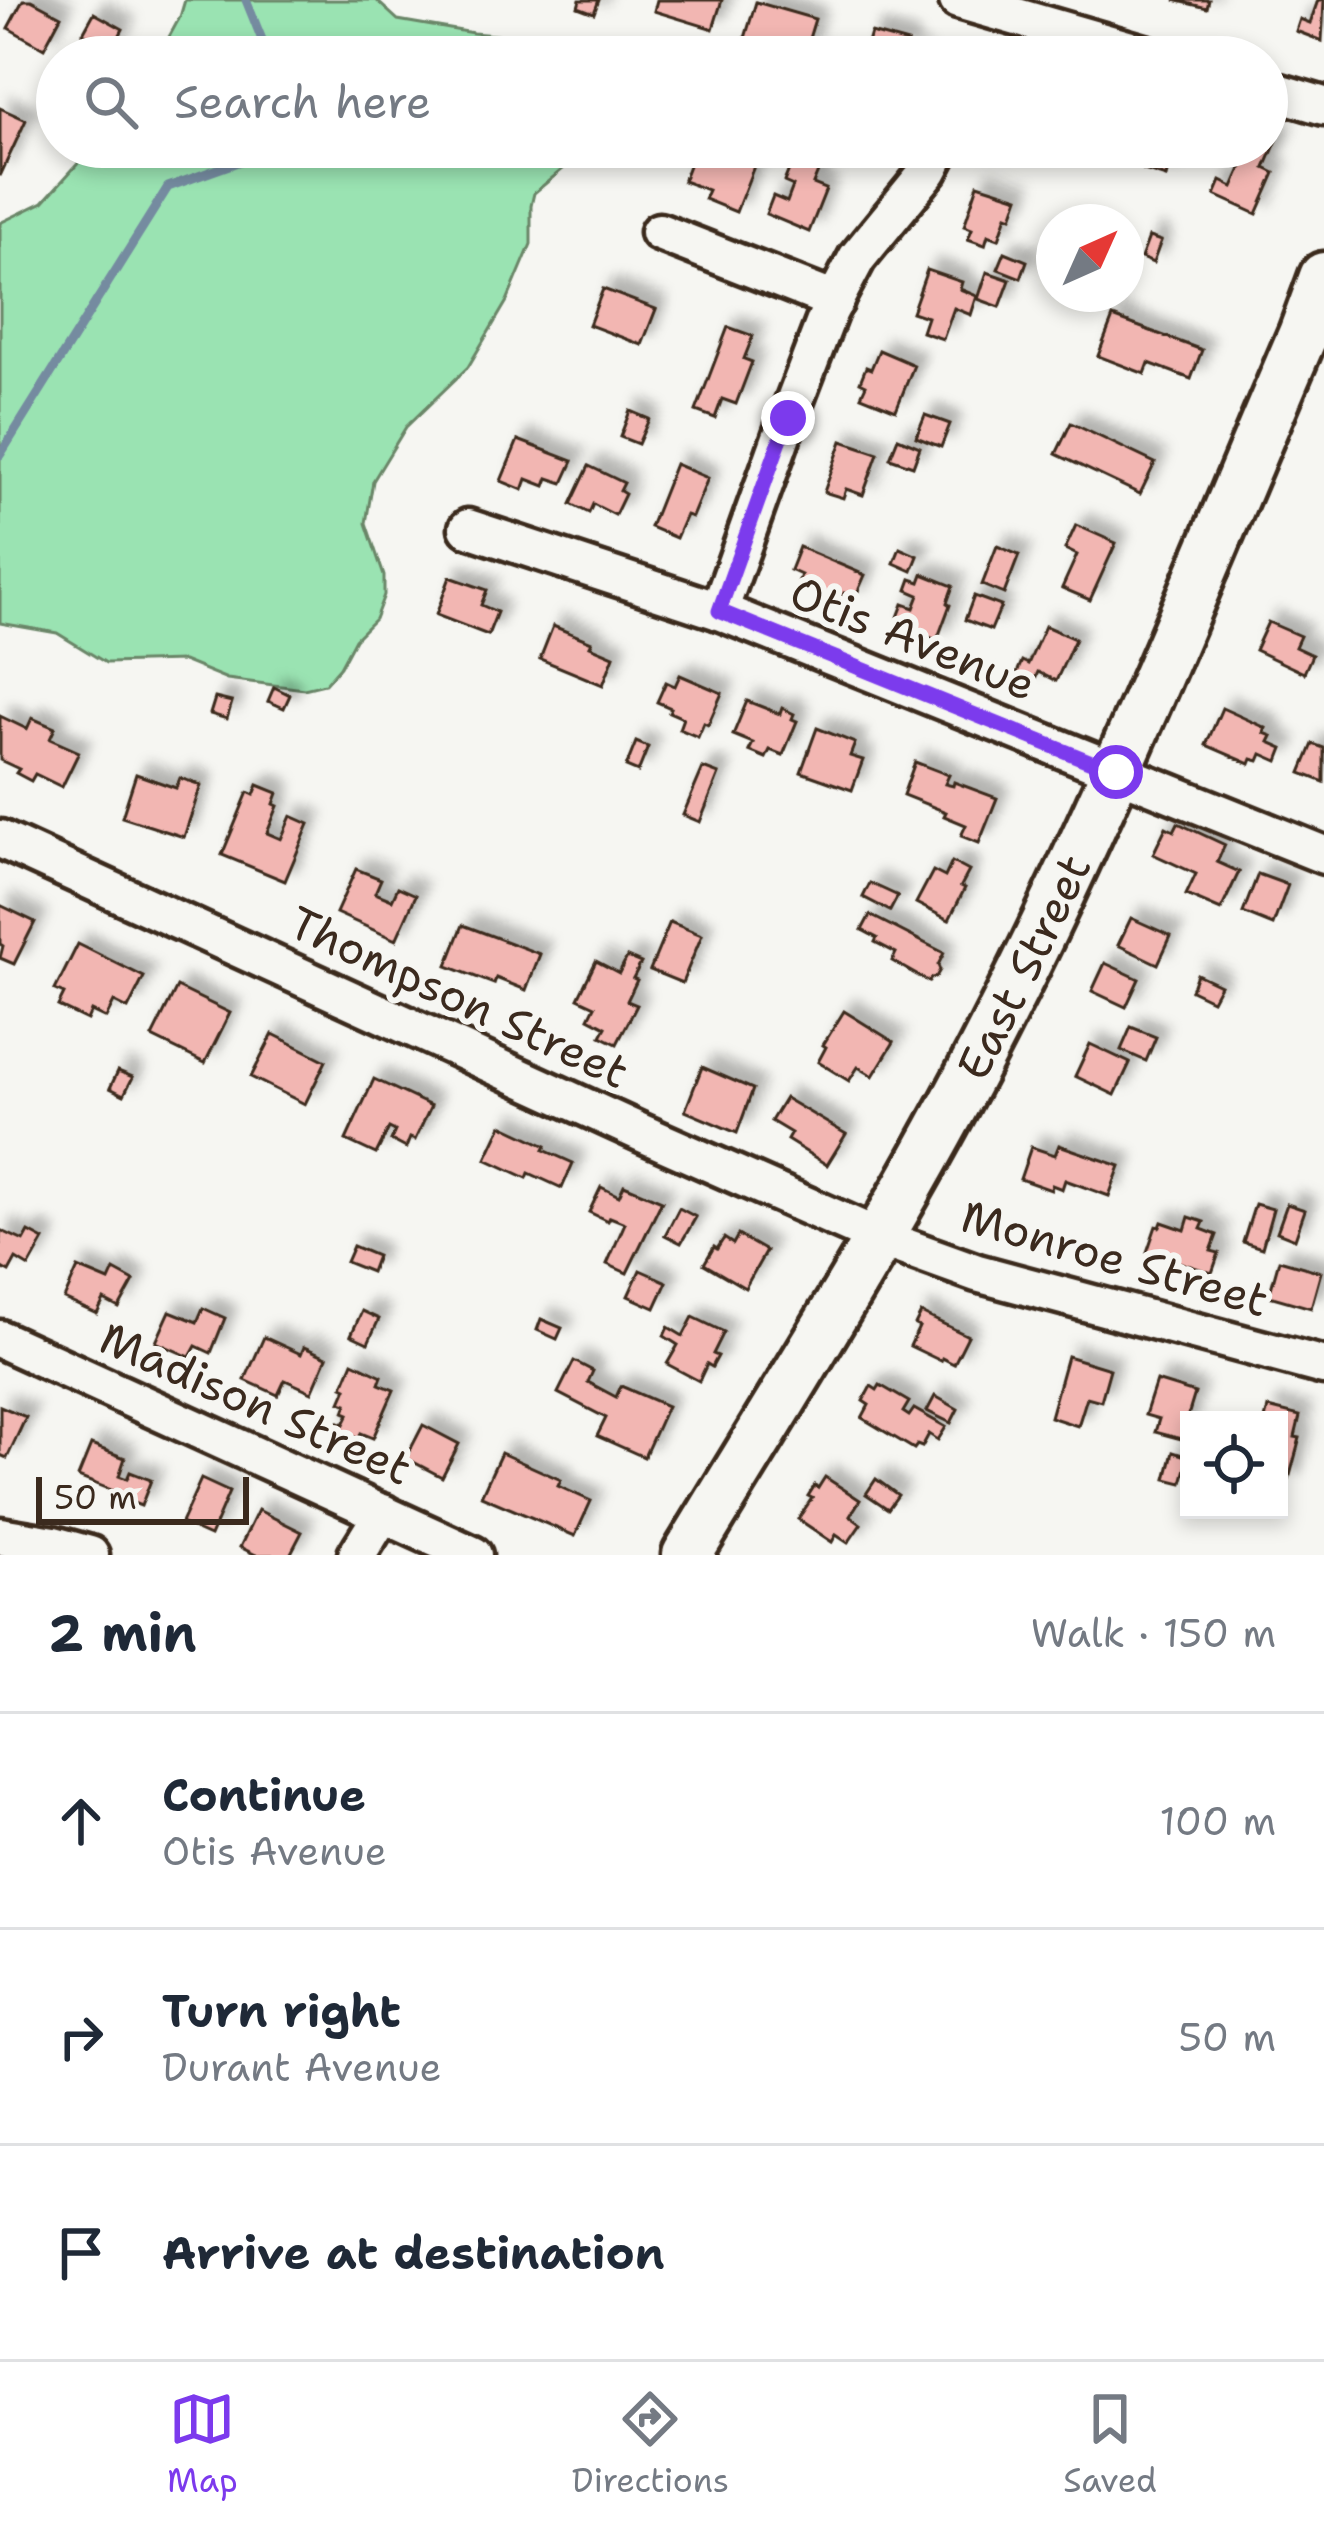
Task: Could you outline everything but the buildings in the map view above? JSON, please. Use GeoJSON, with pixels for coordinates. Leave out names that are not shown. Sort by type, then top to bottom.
{"type":"FeatureCollection","features":[{"type":"Feature","properties":{"kind":"main road","name":"East Street"},"geometry":{"type":"LineString","coordinates":[[687,1555],[880,1238],[993,1029],[1313,339],[1324,277]]}},
{"type":"Feature","properties":{"kind":"street"},"geometry":{"type":"LineString","coordinates":[[958,0],[1082,36]]}},
{"type":"Feature","properties":{"kind":"street"},"geometry":{"type":"LineString","coordinates":[[1288,95],[1324,106]]}},
{"type":"Feature","properties":{"kind":"street"},"geometry":{"type":"LineString","coordinates":[[719,611],[835,302],[857,258],[929,168]]}},
{"type":"Feature","properties":{"kind":"street"},"geometry":{"type":"LineString","coordinates":[[659,232],[835,302]]}},
{"type":"Feature","properties":{"kind":"street","name":"Otis Avenue"},"geometry":{"type":"LineString","coordinates":[[468,528],[719,611],[1324,855]]}},
{"type":"Feature","properties":{"kind":"street","name":"Thompson Street"},"geometry":{"type":"LineString","coordinates":[[0,839],[880,1238]]}},
{"type":"Feature","properties":{"kind":"street","name":"Monroe Street"},"geometry":{"type":"LineString","coordinates":[[880,1238],[977,1273],[1324,1366]]}},
{"type":"Feature","properties":{"kind":"street","name":"Madison Street"},"geometry":{"type":"LineString","coordinates":[[0,1340],[473,1555]]}},
{"type":"Feature","properties":{"kind":"street"},"geometry":{"type":"LineString","coordinates":[[357,1555],[383,1513]]}},
{"type":"Feature","properties":{"kind":"street"},"geometry":{"type":"LineString","coordinates":[[0,1536],[90,1555]]}},
{"type":"Feature","properties":{"kind":"green space"},"geometry":{"type":"Polygon","coordinates":[[[185,0],[376,0],[398,20],[506,36],[170,36],[185,0]]]}},
{"type":"Feature","properties":{"kind":"green space"},"geometry":{"type":"Polygon","coordinates":[[[74,168],[563,168],[534,193],[531,244],[507,301],[468,367],[406,427],[373,481],[366,523],[384,576],[384,595],[375,619],[355,639],[325,684],[304,689],[227,679],[183,661],[106,663],[57,633],[0,623],[0,223],[43,202],[74,168]]]}},
{"type":"Feature","properties":{"kind":"waterway"},"geometry":{"type":"LineString","coordinates":[[246,0],[261,36]]}},
{"type":"Feature","properties":{"kind":"waterway"},"geometry":{"type":"LineString","coordinates":[[0,455],[168,187],[221,168]]}},
{"type":"Feature","properties":{"kind":"route"},"geometry":{"type":"LineString","coordinates":[[788,418],[719,611],[1116,772]]}}]}
